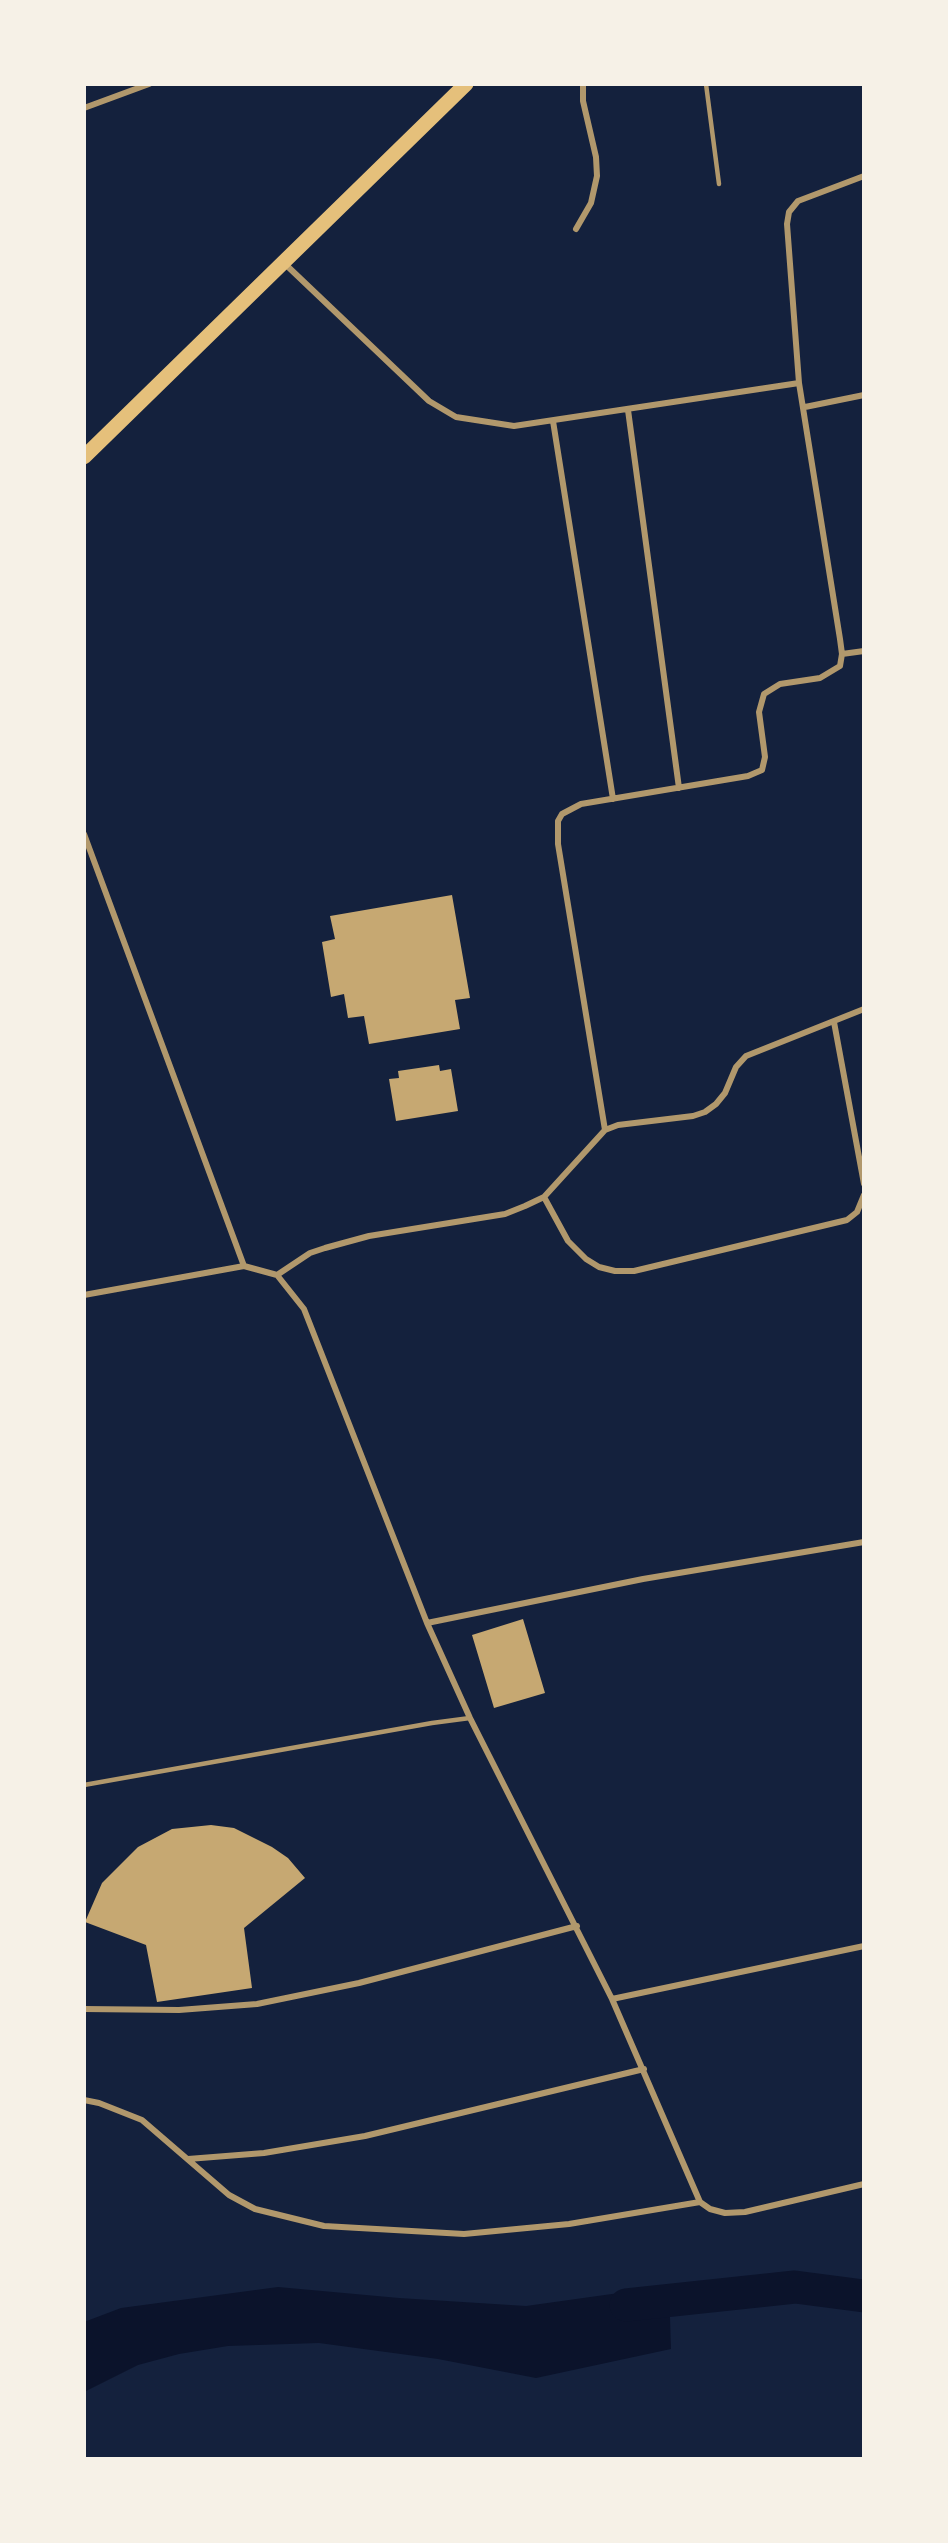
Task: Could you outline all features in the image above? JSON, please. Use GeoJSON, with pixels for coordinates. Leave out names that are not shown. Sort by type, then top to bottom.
{"type":"FeatureCollection","features":[{"type":"Feature","properties":{"kind":"main road"},"geometry":{"type":"LineString","coordinates":[[84,457],[466,84]]}},
{"type":"Feature","properties":{"kind":"street"},"geometry":{"type":"LineString","coordinates":[[84,108],[149,84]]}},
{"type":"Feature","properties":{"kind":"street"},"geometry":{"type":"LineString","coordinates":[[576,229],[591,203],[597,176],[596,157],[583,101],[583,84]]}},
{"type":"Feature","properties":{"kind":"street"},"geometry":{"type":"LineString","coordinates":[[605,1130],[556,827],[562,814],[581,804],[748,776],[762,770],[765,757],[759,712],[764,694],[780,684],[820,678],[840,666],[842,654],[805,407],[799,383],[787,241],[789,212],[798,201],[864,176]]}},
{"type":"Feature","properties":{"kind":"street"},"geometry":{"type":"LineString","coordinates":[[284,263],[429,401],[456,417],[514,426],[799,383]]}},
{"type":"Feature","properties":{"kind":"street"},"geometry":{"type":"LineString","coordinates":[[805,407],[864,395]]}},
{"type":"Feature","properties":{"kind":"street"},"geometry":{"type":"LineString","coordinates":[[628,410],[679,788]]}},
{"type":"Feature","properties":{"kind":"street"},"geometry":{"type":"LineString","coordinates":[[554,421],[613,799]]}},
{"type":"Feature","properties":{"kind":"street"},"geometry":{"type":"LineString","coordinates":[[842,654],[864,651]]}},
{"type":"Feature","properties":{"kind":"street"},"geometry":{"type":"LineString","coordinates":[[84,834],[244,1266]]}},
{"type":"Feature","properties":{"kind":"street"},"geometry":{"type":"LineString","coordinates":[[278,1275],[310,1253],[325,1248],[369,1236],[504,1214],[544,1197],[605,1130],[618,1125],[693,1116],[705,1112],[725,1093],[736,1067],[746,1056],[864,1009]]}},
{"type":"Feature","properties":{"kind":"street"},"geometry":{"type":"LineString","coordinates":[[834,1022],[864,1184]]}},
{"type":"Feature","properties":{"kind":"street"},"geometry":{"type":"LineString","coordinates":[[544,1197],[568,1241],[586,1259],[599,1267],[624,1271],[847,1220],[857,1212],[864,1196]]}},
{"type":"Feature","properties":{"kind":"street"},"geometry":{"type":"LineString","coordinates":[[84,1295],[244,1266],[278,1275],[304,1309],[428,1623],[470,1718],[612,1999],[700,2202],[710,2209],[724,2213],[745,2212],[864,2184]]}},
{"type":"Feature","properties":{"kind":"street"},"geometry":{"type":"LineString","coordinates":[[428,1623],[643,1579],[864,1542]]}},
{"type":"Feature","properties":{"kind":"street"},"geometry":{"type":"LineString","coordinates":[[84,2009],[179,2010],[257,2004],[359,1983],[577,1926]]}},
{"type":"Feature","properties":{"kind":"street"},"geometry":{"type":"LineString","coordinates":[[612,1999],[864,1946]]}},
{"type":"Feature","properties":{"kind":"street"},"geometry":{"type":"LineString","coordinates":[[188,2159],[264,2153],[365,2136],[644,2069]]}},
{"type":"Feature","properties":{"kind":"street"},"geometry":{"type":"LineString","coordinates":[[84,2100],[99,2103],[142,2120],[229,2195],[255,2209],[324,2226],[464,2234],[570,2224],[700,2202]]}},
{"type":"Feature","properties":{"kind":"lane"},"geometry":{"type":"LineString","coordinates":[[706,84],[719,184]]}},
{"type":"Feature","properties":{"kind":"lane"},"geometry":{"type":"LineString","coordinates":[[84,1785],[470,1718]]}},
{"type":"Feature","properties":{"kind":"water"},"geometry":{"type":"Polygon","coordinates":[[[669,2286],[671,2349],[536,2378],[438,2359],[319,2343],[228,2346],[179,2354],[138,2365],[84,2392],[84,2322],[121,2308],[278,2287],[526,2306],[669,2286]]]}},
{"type":"Feature","properties":{"kind":"building"},"geometry":{"type":"Polygon","coordinates":[[[452,895],[470,998],[455,1000],[460,1029],[369,1044],[364,1016],[348,1018],[344,994],[331,997],[322,942],[335,939],[330,916],[452,895]]]}},
{"type":"Feature","properties":{"kind":"building"},"geometry":{"type":"Polygon","coordinates":[[[439,1065],[440,1071],[451,1069],[458,1111],[396,1121],[389,1079],[399,1078],[398,1071],[439,1065]]]}},
{"type":"Feature","properties":{"kind":"building"},"geometry":{"type":"Polygon","coordinates":[[[523,1619],[545,1693],[494,1708],[472,1635],[523,1619]]]}},
{"type":"Feature","properties":{"kind":"building"},"geometry":{"type":"Polygon","coordinates":[[[211,1825],[234,1828],[272,1847],[288,1858],[305,1878],[244,1928],[252,1988],[157,2002],[146,1945],[85,1922],[102,1883],[138,1847],[172,1829],[211,1825]]]}},
{"type":"Feature","properties":{"kind":"waterway"},"geometry":{"type":"LineString","coordinates":[[626,2305],[795,2287],[864,2296]]}}]}
